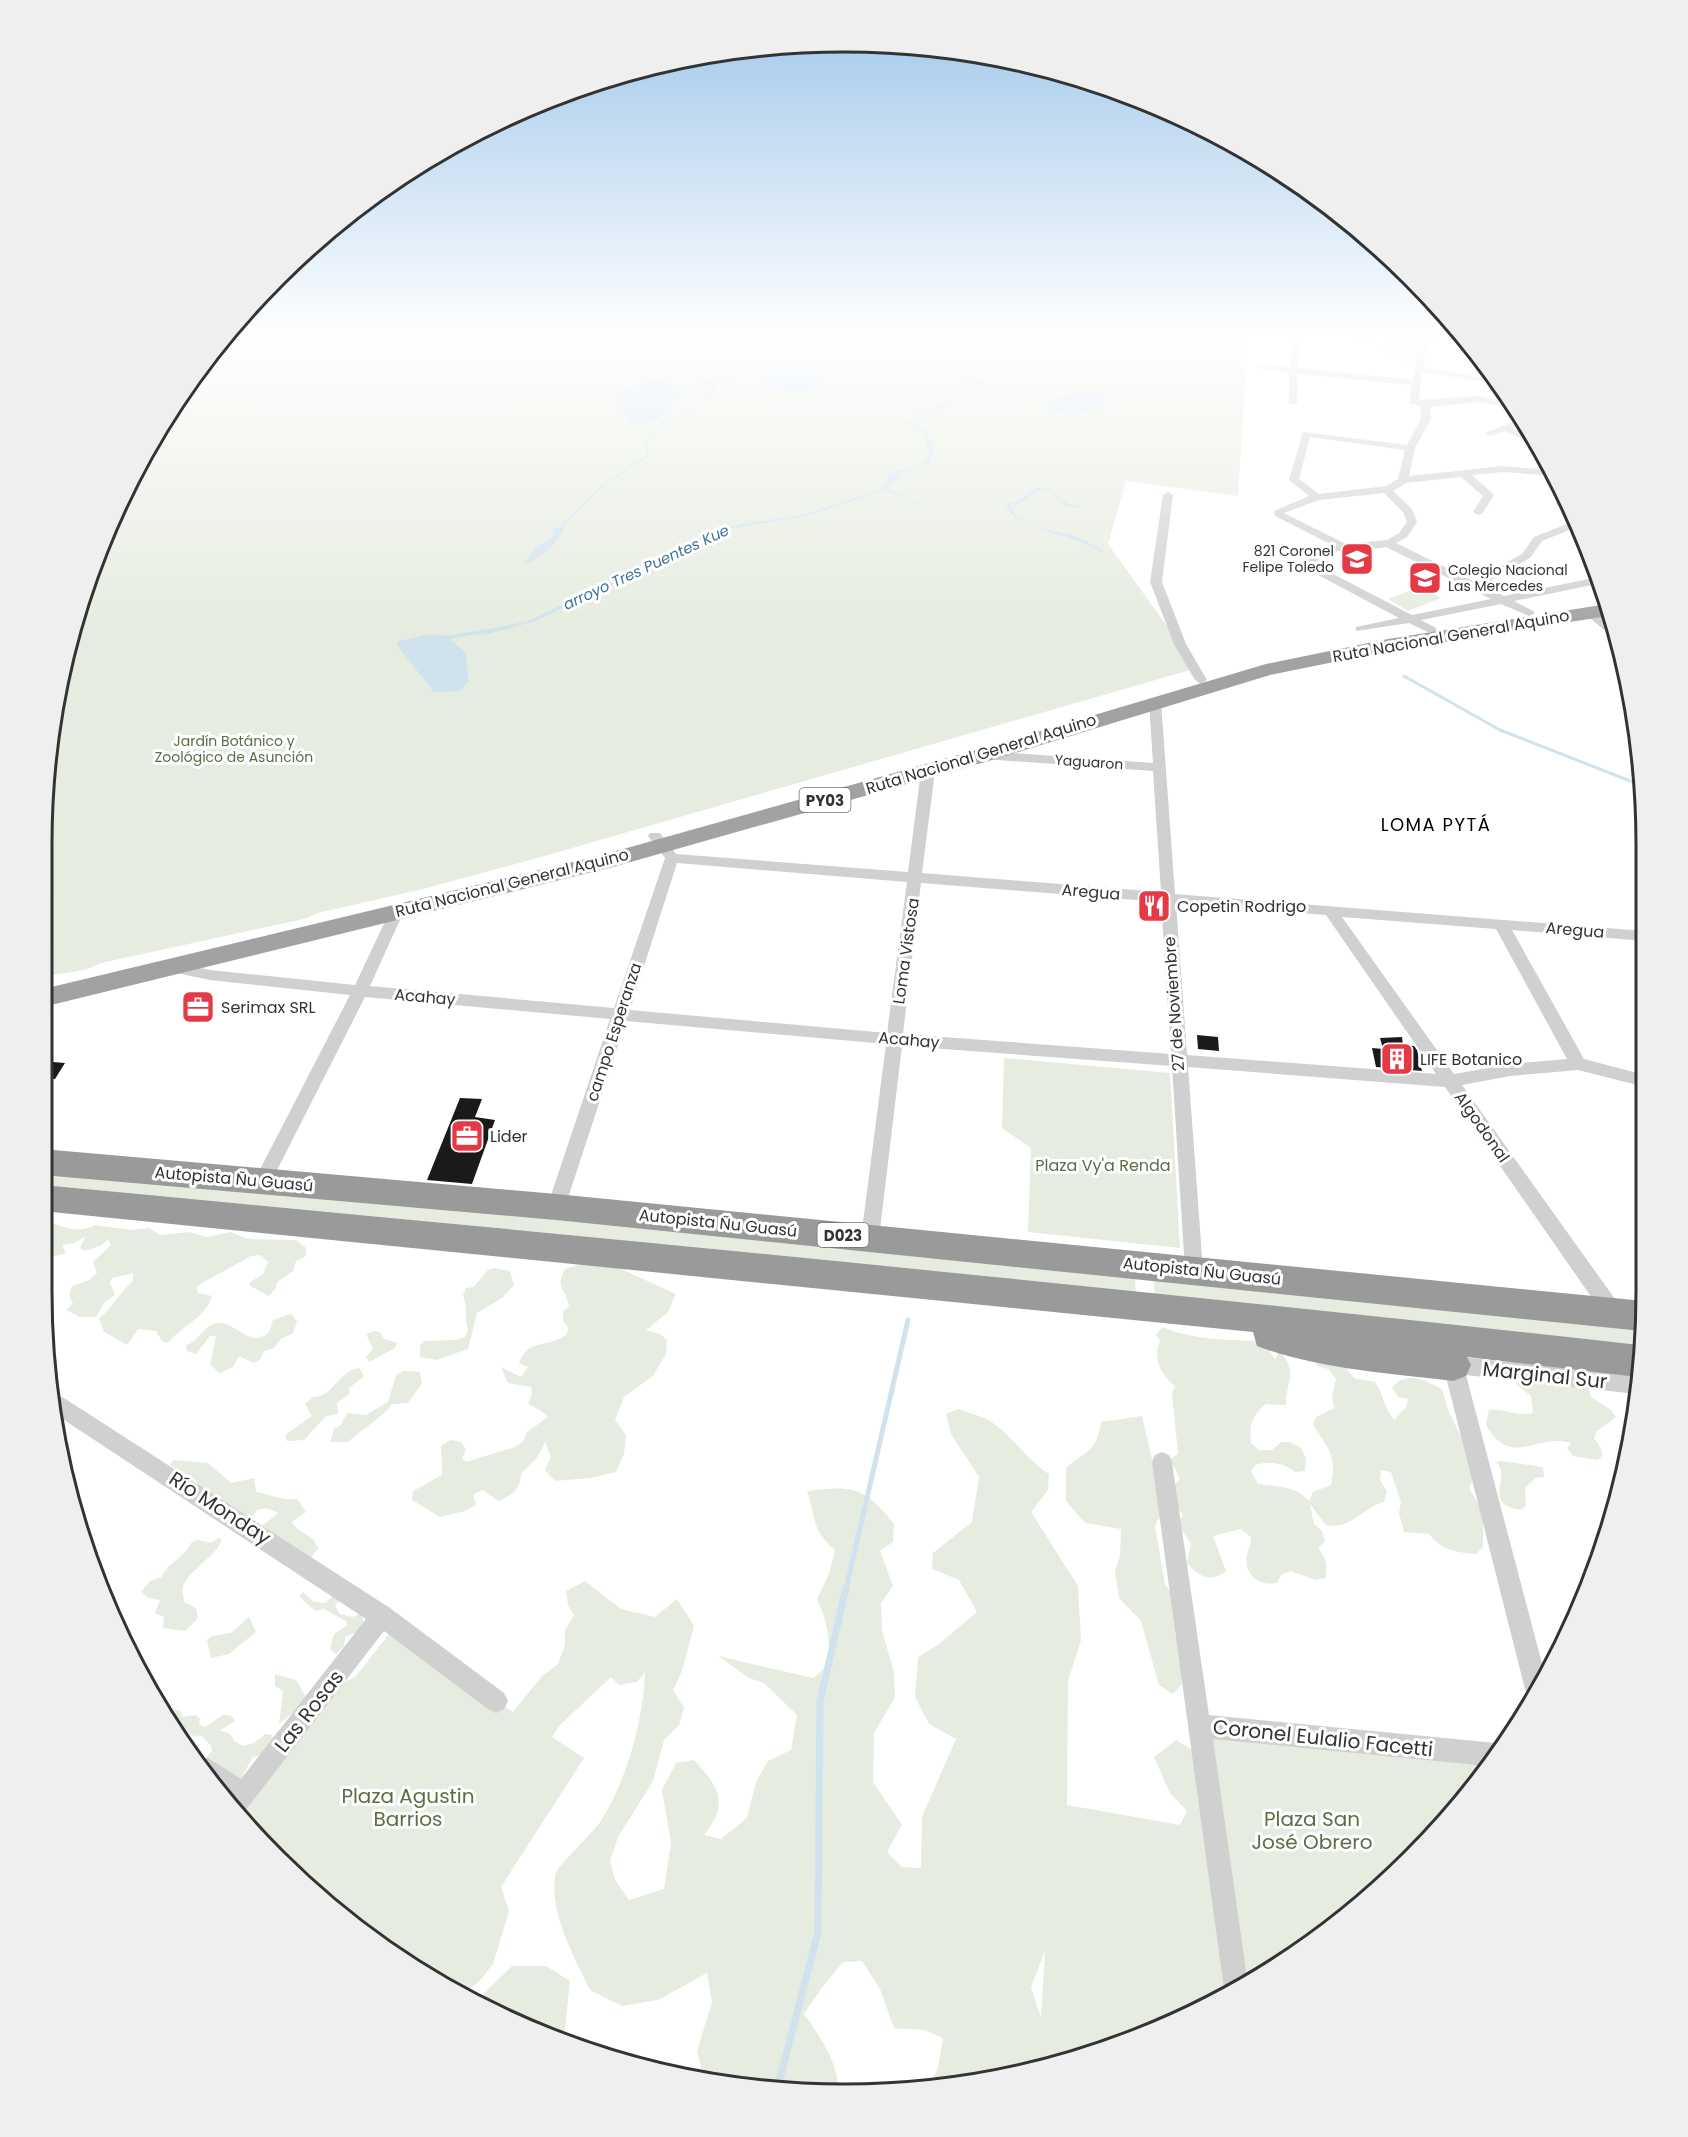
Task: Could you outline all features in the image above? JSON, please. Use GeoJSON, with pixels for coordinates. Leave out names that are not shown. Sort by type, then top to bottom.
{"type":"FeatureCollection","features":[{"type":"Feature","properties":{"kind":"highway","name":"Ruta Nacional General Aquino"},"geometry":{"type":"LineString","coordinates":[[52,983],[664,846],[923,762],[1201,680],[1298,656],[1529,614],[1599,608]]}},
{"type":"Feature","properties":{"kind":"highway","name":"Ruta Nacional General Aquino"},"geometry":{"type":"LineString","coordinates":[[52,996],[664,846],[984,755],[1266,670],[1344,653],[1599,608]]}},
{"type":"Feature","properties":{"kind":"highway","name":"Autopista Ñu Guasú"},"geometry":{"type":"LineString","coordinates":[[52,1163],[556,1207],[1628,1314]]}},
{"type":"Feature","properties":{"kind":"highway"},"geometry":{"type":"LineString","coordinates":[[52,1199],[1174,1309],[1633,1360]]}},
{"type":"Feature","properties":{"kind":"highway"},"geometry":{"type":"LineString","coordinates":[[1174,1309],[1324,1348],[1453,1365]]}},
{"type":"Feature","properties":{"kind":"street"},"geometry":{"type":"LineString","coordinates":[[1306,436],[1294,480],[1317,497]]}},
{"type":"Feature","properties":{"kind":"street"},"geometry":{"type":"LineString","coordinates":[[1319,436],[1410,448]]}},
{"type":"Feature","properties":{"kind":"street"},"geometry":{"type":"LineString","coordinates":[[1403,480],[1410,448],[1417,436]]}},
{"type":"Feature","properties":{"kind":"street"},"geometry":{"type":"LineString","coordinates":[[1342,546],[1279,514],[1279,511],[1317,497],[1387,490],[1403,480],[1520,469],[1542,472]]}},
{"type":"Feature","properties":{"kind":"street"},"geometry":{"type":"LineString","coordinates":[[1463,473],[1489,495],[1478,512]]}},
{"type":"Feature","properties":{"kind":"street"},"geometry":{"type":"LineString","coordinates":[[1387,490],[1408,511],[1412,522],[1409,531],[1389,544]]}},
{"type":"Feature","properties":{"kind":"street"},"geometry":{"type":"LineString","coordinates":[[1168,495],[1156,582],[1180,644],[1201,680]]}},
{"type":"Feature","properties":{"kind":"street"},"geometry":{"type":"LineString","coordinates":[[1474,585],[1526,556],[1538,539],[1569,527]]}},
{"type":"Feature","properties":{"kind":"street"},"geometry":{"type":"LineString","coordinates":[[1432,630],[1309,568],[1308,561],[1342,546],[1389,544],[1529,614]]}},
{"type":"Feature","properties":{"kind":"street"},"geometry":{"type":"LineString","coordinates":[[1360,629],[1590,582]]}},
{"type":"Feature","properties":{"kind":"street","name":"27 de Noviembre"},"geometry":{"type":"LineString","coordinates":[[1155,702],[1194,1270]]}},
{"type":"Feature","properties":{"kind":"street","name":"Yaguaron"},"geometry":{"type":"LineString","coordinates":[[984,755],[1158,767]]}},
{"type":"Feature","properties":{"kind":"street","name":"Loma Vistosa"},"geometry":{"type":"LineString","coordinates":[[870,1238],[928,771]]}},
{"type":"Feature","properties":{"kind":"street","name":"Aregua"},"geometry":{"type":"LineString","coordinates":[[664,846],[916,876],[1167,899],[1636,935]]}},
{"type":"Feature","properties":{"kind":"street","name":"campo Esperanza"},"geometry":{"type":"LineString","coordinates":[[556,1207],[621,1014],[664,846]]}},
{"type":"Feature","properties":{"kind":"street"},"geometry":{"type":"LineString","coordinates":[[263,1182],[360,991],[397,911]]}},
{"type":"Feature","properties":{"kind":"street","name":"Algodonal"},"geometry":{"type":"LineString","coordinates":[[1331,912],[1450,1081],[1628,1314]]}},
{"type":"Feature","properties":{"kind":"street"},"geometry":{"type":"LineString","coordinates":[[1501,924],[1578,1064]]}},
{"type":"Feature","properties":{"kind":"street","name":"Acahay"},"geometry":{"type":"LineString","coordinates":[[172,967],[210,975],[360,991],[894,1039],[1450,1081],[1510,1070],[1578,1064],[1636,1079]]}},
{"type":"Feature","properties":{"kind":"street"},"geometry":{"type":"LineString","coordinates":[[1453,1365],[1535,1678]]}},
{"type":"Feature","properties":{"kind":"street","name":"Marginal Sur"},"geometry":{"type":"LineString","coordinates":[[1453,1365],[1630,1384]]}},
{"type":"Feature","properties":{"kind":"street","name":"Río Monday"},"geometry":{"type":"LineString","coordinates":[[61,1407],[382,1616],[496,1701]]}},
{"type":"Feature","properties":{"kind":"street"},"geometry":{"type":"LineString","coordinates":[[1162,1462],[1200,1726]]}},
{"type":"Feature","properties":{"kind":"street","name":"Las Rosas"},"geometry":{"type":"LineString","coordinates":[[239,1801],[382,1616]]}},
{"type":"Feature","properties":{"kind":"street","name":"Coronel Eulalio Facetti"},"geometry":{"type":"LineString","coordinates":[[1235,1981],[1200,1726],[1487,1754]]}},
{"type":"Feature","properties":{"kind":"green space","name":"Jardín Botánico y Zoológico de Asunción"},"geometry":{"type":"Polygon","coordinates":[[[167,436],[1242,436],[1238,496],[1126,481],[1108,544],[1197,668],[541,857],[419,890],[317,913],[308,918],[101,963],[80,971],[52,976],[52,844],[59,741],[79,639],[95,590],[134,494],[167,436]]]}},
{"type":"Feature","properties":{"kind":"green space"},"geometry":{"type":"Polygon","coordinates":[[[1420,587],[1441,598],[1408,611],[1388,599],[1420,587]]]}},
{"type":"Feature","properties":{"kind":"green space","name":"Plaza Vy'a Renda"},"geometry":{"type":"Polygon","coordinates":[[[1004,1058],[1170,1073],[1180,1248],[1028,1232],[1031,1148],[1002,1128],[1004,1058]]]}},
{"type":"Feature","properties":{"kind":"green space"},"geometry":{"type":"Polygon","coordinates":[[[52,1173],[1135,1273],[1136,1298],[52,1190],[52,1173]]]}},
{"type":"Feature","properties":{"kind":"green space"},"geometry":{"type":"Polygon","coordinates":[[[52,1222],[81,1230],[94,1225],[132,1230],[149,1228],[160,1235],[190,1232],[206,1237],[231,1232],[247,1239],[296,1240],[306,1248],[306,1256],[296,1261],[293,1271],[277,1282],[276,1288],[269,1296],[249,1283],[263,1274],[268,1262],[260,1255],[251,1256],[197,1286],[198,1293],[212,1296],[209,1304],[199,1316],[168,1343],[162,1341],[156,1331],[138,1329],[127,1345],[104,1332],[99,1318],[133,1281],[133,1273],[112,1278],[110,1283],[115,1295],[104,1303],[96,1317],[80,1317],[66,1310],[73,1303],[69,1296],[72,1286],[89,1280],[97,1273],[93,1262],[111,1245],[108,1240],[100,1246],[85,1251],[80,1248],[85,1237],[74,1243],[62,1245],[66,1253],[52,1257],[52,1222]]]}},
{"type":"Feature","properties":{"kind":"green space"},"geometry":{"type":"Polygon","coordinates":[[[587,1262],[610,1264],[676,1294],[668,1312],[646,1330],[660,1334],[667,1340],[666,1354],[653,1376],[624,1397],[615,1420],[626,1435],[624,1454],[616,1472],[590,1478],[555,1481],[545,1470],[551,1457],[545,1442],[537,1458],[521,1474],[517,1488],[512,1494],[498,1501],[483,1490],[473,1494],[476,1505],[465,1511],[440,1517],[412,1500],[413,1491],[442,1475],[441,1446],[450,1440],[461,1442],[466,1450],[462,1458],[466,1462],[512,1448],[523,1442],[527,1432],[548,1417],[528,1403],[532,1395],[531,1387],[508,1383],[501,1367],[521,1377],[528,1367],[519,1363],[528,1350],[567,1334],[568,1328],[563,1321],[563,1312],[569,1306],[561,1285],[562,1276],[565,1269],[587,1262]]]}},
{"type":"Feature","properties":{"kind":"green space"},"geometry":{"type":"Polygon","coordinates":[[[494,1268],[510,1271],[514,1285],[502,1298],[477,1313],[468,1349],[437,1360],[420,1357],[420,1346],[424,1341],[455,1340],[465,1337],[468,1330],[463,1295],[466,1288],[474,1287],[488,1270],[494,1268]]]}},
{"type":"Feature","properties":{"kind":"green space"},"geometry":{"type":"Polygon","coordinates":[[[1153,1275],[1635,1328],[1633,1354],[1155,1300],[1153,1275]]]}},
{"type":"Feature","properties":{"kind":"green space"},"geometry":{"type":"Polygon","coordinates":[[[291,1314],[297,1321],[293,1333],[281,1339],[274,1348],[264,1351],[260,1360],[254,1363],[239,1356],[233,1367],[220,1373],[210,1365],[216,1336],[210,1336],[196,1354],[187,1351],[186,1345],[216,1323],[228,1325],[257,1338],[269,1332],[273,1320],[291,1314]]]}},
{"type":"Feature","properties":{"kind":"green space"},"geometry":{"type":"Polygon","coordinates":[[[1163,1327],[1200,1337],[1265,1342],[1275,1360],[1279,1350],[1289,1365],[1290,1371],[1286,1405],[1266,1404],[1257,1412],[1251,1426],[1251,1443],[1259,1450],[1272,1450],[1281,1442],[1289,1442],[1301,1448],[1306,1458],[1305,1471],[1295,1472],[1282,1465],[1268,1463],[1257,1464],[1251,1471],[1258,1484],[1292,1489],[1309,1501],[1313,1492],[1331,1485],[1333,1475],[1330,1453],[1313,1425],[1316,1417],[1334,1408],[1332,1396],[1336,1379],[1328,1369],[1316,1365],[1315,1357],[1352,1359],[1347,1369],[1354,1378],[1375,1382],[1394,1420],[1406,1407],[1408,1399],[1398,1397],[1392,1388],[1403,1379],[1416,1378],[1442,1389],[1448,1410],[1477,1469],[1469,1488],[1483,1512],[1483,1547],[1476,1554],[1456,1551],[1439,1544],[1429,1534],[1404,1532],[1399,1513],[1401,1502],[1391,1472],[1381,1470],[1380,1480],[1387,1491],[1384,1502],[1350,1522],[1335,1526],[1326,1525],[1310,1504],[1314,1524],[1322,1531],[1325,1542],[1318,1548],[1326,1562],[1325,1578],[1315,1580],[1291,1571],[1282,1574],[1277,1583],[1259,1581],[1248,1569],[1247,1556],[1251,1537],[1241,1529],[1213,1536],[1226,1571],[1215,1577],[1205,1577],[1187,1563],[1191,1544],[1178,1524],[1183,1514],[1168,1501],[1155,1526],[1165,1584],[1182,1610],[1175,1635],[1191,1674],[1173,1694],[1159,1685],[1141,1621],[1119,1598],[1115,1571],[1120,1556],[1121,1529],[1085,1523],[1066,1501],[1066,1468],[1094,1445],[1101,1422],[1142,1416],[1153,1464],[1168,1491],[1180,1479],[1170,1459],[1178,1454],[1172,1393],[1175,1386],[1159,1366],[1157,1354],[1160,1341],[1156,1335],[1163,1327]]]}},
{"type":"Feature","properties":{"kind":"green space"},"geometry":{"type":"Polygon","coordinates":[[[374,1331],[380,1332],[384,1339],[397,1343],[395,1348],[369,1362],[366,1357],[373,1349],[366,1334],[374,1331]]]}},
{"type":"Feature","properties":{"kind":"green space"},"geometry":{"type":"Polygon","coordinates":[[[359,1368],[364,1376],[349,1388],[349,1394],[337,1403],[338,1414],[326,1416],[304,1440],[287,1441],[285,1435],[312,1416],[305,1404],[313,1397],[326,1393],[346,1373],[359,1368]]]}},
{"type":"Feature","properties":{"kind":"green space"},"geometry":{"type":"Polygon","coordinates":[[[403,1371],[420,1372],[422,1383],[408,1403],[392,1404],[348,1442],[330,1442],[334,1429],[341,1425],[347,1413],[366,1415],[388,1402],[396,1375],[403,1371]]]}},
{"type":"Feature","properties":{"kind":"green space"},"geometry":{"type":"Polygon","coordinates":[[[1518,1375],[1589,1388],[1591,1397],[1611,1410],[1616,1417],[1596,1432],[1594,1438],[1601,1448],[1602,1456],[1598,1460],[1573,1456],[1567,1448],[1571,1443],[1558,1441],[1515,1448],[1505,1445],[1496,1438],[1486,1425],[1489,1410],[1521,1414],[1533,1413],[1531,1396],[1516,1384],[1518,1375]]]}},
{"type":"Feature","properties":{"kind":"green space"},"geometry":{"type":"Polygon","coordinates":[[[959,1409],[986,1419],[1003,1431],[1049,1474],[1048,1490],[1031,1512],[1078,1586],[1081,1640],[1068,1681],[1067,1805],[1180,1825],[1187,1811],[1170,1793],[1154,1757],[1176,1740],[1209,1760],[1204,1729],[1484,1758],[1439,1815],[1404,1853],[1326,1921],[1284,1951],[1194,2003],[1147,2024],[1049,2058],[932,2079],[938,2068],[943,2038],[924,2030],[894,2028],[880,1989],[862,1961],[843,1962],[804,2014],[833,2062],[838,2084],[792,2083],[702,2071],[697,2051],[712,2002],[707,1973],[658,2000],[622,2006],[590,1990],[570,1949],[555,1902],[556,1873],[598,1825],[617,1792],[637,1731],[645,1672],[637,1682],[619,1685],[611,1677],[559,1726],[552,1737],[584,1758],[501,1887],[509,1911],[493,1964],[479,1982],[469,1989],[404,1951],[362,1921],[284,1853],[245,1811],[342,1684],[356,1676],[389,1634],[513,1712],[542,1676],[558,1664],[565,1645],[565,1630],[574,1615],[568,1605],[566,1591],[585,1581],[621,1609],[655,1617],[677,1599],[694,1626],[682,1671],[673,1690],[684,1708],[679,1725],[664,1740],[653,1781],[618,1837],[610,1861],[615,1880],[629,1900],[664,1889],[671,1843],[662,1790],[676,1763],[694,1760],[710,1779],[718,1796],[719,1805],[712,1824],[704,1835],[721,1839],[747,1818],[756,1782],[768,1761],[791,1750],[797,1715],[764,1683],[749,1678],[718,1656],[813,1678],[829,1665],[828,1631],[817,1599],[829,1574],[835,1550],[827,1543],[815,1523],[807,1491],[836,1488],[857,1491],[866,1496],[875,1502],[894,1524],[893,1542],[880,1551],[893,1586],[881,1603],[882,1631],[894,1672],[895,1697],[874,1733],[873,1782],[902,1825],[887,1852],[902,1867],[921,1868],[922,1817],[956,1739],[929,1724],[915,1697],[918,1657],[939,1644],[977,1612],[959,1580],[932,1569],[933,1553],[972,1522],[979,1477],[951,1434],[946,1414],[959,1409]],[[1045,1951],[1031,1987],[1041,2018],[1045,1951]]]}},
{"type":"Feature","properties":{"kind":"green space"},"geometry":{"type":"Polygon","coordinates":[[[173,1460],[208,1463],[231,1483],[254,1478],[256,1492],[297,1499],[306,1512],[292,1522],[313,1540],[318,1549],[304,1566],[263,1525],[278,1513],[266,1508],[257,1510],[252,1518],[240,1516],[198,1490],[197,1481],[170,1465],[173,1460]]]}},
{"type":"Feature","properties":{"kind":"green space"},"geometry":{"type":"Polygon","coordinates":[[[1496,1462],[1543,1467],[1544,1477],[1535,1478],[1525,1488],[1526,1506],[1521,1510],[1509,1507],[1502,1502],[1500,1468],[1496,1462]]]}},
{"type":"Feature","properties":{"kind":"green space"},"geometry":{"type":"Polygon","coordinates":[[[218,1538],[222,1540],[218,1547],[189,1576],[183,1587],[184,1602],[196,1608],[198,1618],[185,1631],[163,1628],[164,1617],[155,1613],[160,1600],[149,1598],[141,1592],[150,1581],[162,1577],[167,1568],[183,1554],[191,1543],[197,1540],[211,1543],[218,1538]]]}},
{"type":"Feature","properties":{"kind":"green space"},"geometry":{"type":"Polygon","coordinates":[[[303,1592],[314,1602],[325,1603],[335,1594],[341,1597],[335,1606],[340,1614],[353,1617],[363,1612],[363,1624],[355,1633],[345,1637],[344,1646],[336,1654],[330,1649],[334,1634],[347,1626],[346,1621],[324,1609],[315,1611],[299,1596],[303,1592]]]}},
{"type":"Feature","properties":{"kind":"green space"},"geometry":{"type":"Polygon","coordinates":[[[249,1617],[256,1632],[229,1654],[211,1658],[207,1640],[212,1636],[231,1633],[249,1617]]]}},
{"type":"Feature","properties":{"kind":"green space"},"geometry":{"type":"Polygon","coordinates":[[[275,1674],[296,1680],[308,1700],[279,1724],[283,1691],[275,1686],[275,1674]]]}},
{"type":"Feature","properties":{"kind":"green space"},"geometry":{"type":"Polygon","coordinates":[[[179,1710],[183,1717],[196,1715],[200,1719],[199,1724],[205,1727],[223,1715],[232,1716],[235,1721],[220,1730],[230,1734],[234,1741],[243,1746],[254,1743],[265,1734],[272,1735],[275,1741],[266,1753],[252,1758],[241,1779],[225,1786],[205,1759],[212,1751],[211,1746],[202,1736],[188,1735],[172,1711],[179,1710]]]}},
{"type":"Feature","properties":{"kind":"green space"},"geometry":{"type":"Polygon","coordinates":[[[512,1966],[546,1966],[570,1981],[565,2033],[541,2024],[481,1996],[512,1966]]]}},
{"type":"Feature","properties":{"kind":"water"},"geometry":{"type":"Polygon","coordinates":[[[925,436],[929,436],[934,449],[928,463],[901,473],[896,482],[890,483],[888,488],[927,508],[886,490],[808,516],[729,529],[678,549],[653,566],[623,580],[620,578],[709,533],[741,524],[798,516],[883,489],[888,475],[920,465],[929,456],[925,436]]]}},
{"type":"Feature","properties":{"kind":"water"},"geometry":{"type":"Polygon","coordinates":[[[1037,487],[1050,489],[1067,503],[1086,508],[1065,507],[1053,493],[1041,490],[1017,505],[1011,505],[1015,514],[1028,524],[1010,512],[1006,503],[1015,502],[1037,487]]]}},
{"type":"Feature","properties":{"kind":"water"},"geometry":{"type":"Polygon","coordinates":[[[565,525],[561,535],[550,548],[536,560],[523,564],[537,546],[552,538],[554,532],[550,530],[565,525]]]}},
{"type":"Feature","properties":{"kind":"water"},"geometry":{"type":"Polygon","coordinates":[[[1029,525],[1075,536],[1104,551],[1101,553],[1078,541],[1046,531],[1029,525]]]}},
{"type":"Feature","properties":{"kind":"water"},"geometry":{"type":"Polygon","coordinates":[[[614,580],[618,583],[533,622],[483,635],[481,631],[528,621],[614,580]]]}},
{"type":"Feature","properties":{"kind":"water"},"geometry":{"type":"Polygon","coordinates":[[[431,634],[451,636],[451,640],[465,652],[469,681],[459,691],[434,692],[397,645],[399,641],[431,634]]]}},
{"type":"Feature","properties":{"kind":"building"},"geometry":{"type":"Polygon","coordinates":[[[1197,1035],[1218,1037],[1219,1051],[1198,1049],[1197,1035]]]}},
{"type":"Feature","properties":{"kind":"building","name":"LIFE Botanico"},"geometry":{"type":"Polygon","coordinates":[[[1402,1037],[1403,1045],[1414,1046],[1417,1050],[1422,1071],[1376,1067],[1372,1048],[1383,1049],[1380,1038],[1402,1037]]]}},
{"type":"Feature","properties":{"kind":"building"},"geometry":{"type":"Polygon","coordinates":[[[52,1063],[65,1063],[55,1079],[52,1079],[52,1063]]]}},
{"type":"Feature","properties":{"kind":"building","name":"Lider"},"geometry":{"type":"Polygon","coordinates":[[[460,1098],[482,1099],[475,1117],[495,1120],[472,1184],[427,1180],[460,1098]]]}},
{"type":"Feature","properties":{"kind":"waterway"},"geometry":{"type":"LineString","coordinates":[[562,525],[602,486],[647,456],[646,441],[651,436]]}},
{"type":"Feature","properties":{"kind":"waterway","name":"arroyo Tres Puentes Kue"},"geometry":{"type":"LineString","coordinates":[[450,637],[486,631]]}},
{"type":"Feature","properties":{"kind":"waterway"},"geometry":{"type":"LineString","coordinates":[[1404,676],[1500,730],[1633,782]]}},
{"type":"Feature","properties":{"kind":"waterway"},"geometry":{"type":"LineString","coordinates":[[846,1589],[908,1320]]}},
{"type":"Feature","properties":{"kind":"waterway"},"geometry":{"type":"LineString","coordinates":[[779,2082],[818,1932],[820,1701],[846,1588]]}},
{"type":"Feature","properties":{"kind":"place","name":"821 Coronel Felipe Toledo"},"geometry":{"type":"Point","coordinates":[1357,559]}},
{"type":"Feature","properties":{"kind":"place","name":"Colegio Nacional Las Mercedes"},"geometry":{"type":"Point","coordinates":[1425,578]}},
{"type":"Feature","properties":{"kind":"place","name":"Copetin Rodrigo"},"geometry":{"type":"Point","coordinates":[1154,906]}},
{"type":"Feature","properties":{"kind":"place","name":"Serimax SRL"},"geometry":{"type":"Point","coordinates":[198,1007]}},
{"type":"Feature","properties":{"kind":"place","name":"LIFE Botanico"},"geometry":{"type":"Point","coordinates":[1397,1059]}},
{"type":"Feature","properties":{"kind":"place","name":"Lider"},"geometry":{"type":"Point","coordinates":[467,1136]}},
{"type":"Feature","properties":{"kind":"district","name":"LOMA PYTÁ"},"geometry":{"type":"Point","coordinates":[1436,824]}},
{"type":"Feature","properties":{"kind":"park label","name":"Plaza Agustin Barrios"},"geometry":{"type":"Point","coordinates":[408,1808]}},
{"type":"Feature","properties":{"kind":"park label","name":"Plaza San José Obrero"},"geometry":{"type":"Point","coordinates":[1312,1830]}}]}
